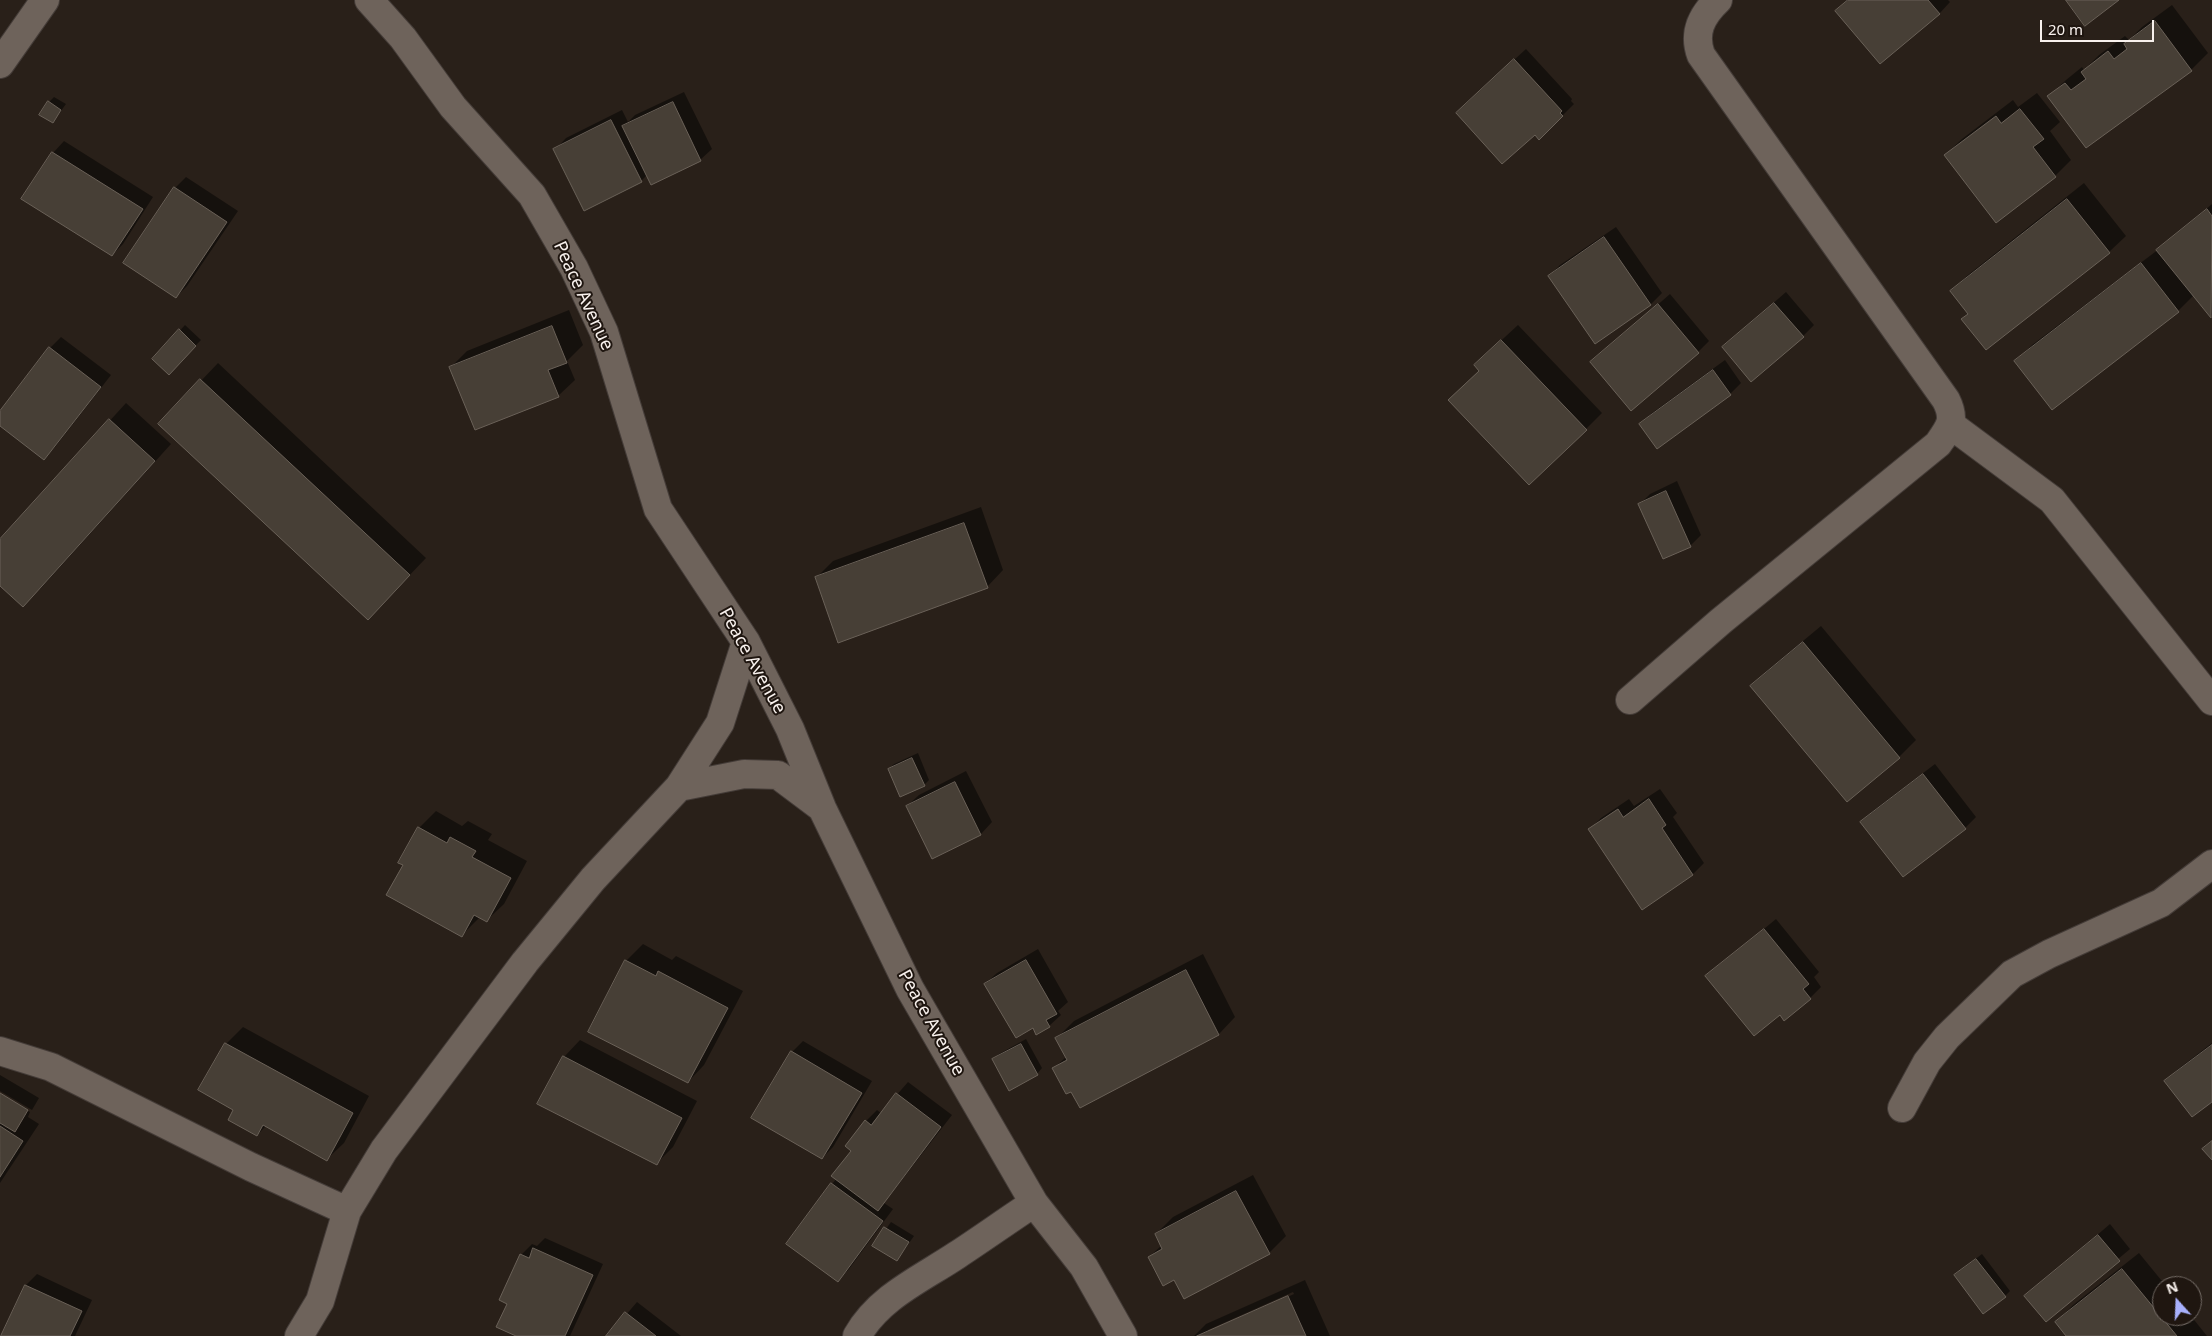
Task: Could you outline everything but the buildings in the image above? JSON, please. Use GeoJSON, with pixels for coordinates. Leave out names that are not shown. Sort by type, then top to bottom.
{"type":"FeatureCollection","features":[{"type":"Feature","properties":{"kind":"street"},"geometry":{"type":"LineString","coordinates":[[0,64],[45,0]]}},
{"type":"Feature","properties":{"kind":"street","name":"Peace Avenue"},"geometry":{"type":"LineString","coordinates":[[369,0],[403,38],[453,107],[532,195],[574,268],[604,332],[658,509],[746,642],[790,729],[822,808],[910,989],[1034,1203],[1084,1267],[1124,1336]]}},
{"type":"Feature","properties":{"kind":"street"},"geometry":{"type":"LineString","coordinates":[[1630,700],[1721,621],[1938,444],[1951,425],[1951,410],[1946,400],[1701,55],[1697,44],[1699,28],[1708,10],[1718,0]]}},
{"type":"Feature","properties":{"kind":"street"},"geometry":{"type":"LineString","coordinates":[[1951,425],[2052,500],[2212,701]]}},
{"type":"Feature","properties":{"kind":"street"},"geometry":{"type":"LineString","coordinates":[[299,1336],[320,1301],[348,1211],[384,1150],[525,962],[593,879],[678,787],[720,723],[746,642]]}},
{"type":"Feature","properties":{"kind":"street"},"geometry":{"type":"LineString","coordinates":[[678,787],[744,774],[778,775],[822,808]]}},
{"type":"Feature","properties":{"kind":"street"},"geometry":{"type":"LineString","coordinates":[[1902,1108],[1927,1062],[1947,1037],[2012,974],[2049,954],[2162,903],[2212,864]]}},
{"type":"Feature","properties":{"kind":"street"},"geometry":{"type":"LineString","coordinates":[[0,1051],[51,1067],[251,1166],[348,1211]]}},
{"type":"Feature","properties":{"kind":"street"},"geometry":{"type":"LineString","coordinates":[[857,1336],[876,1310],[911,1283],[956,1256],[1034,1203]]}}]}
